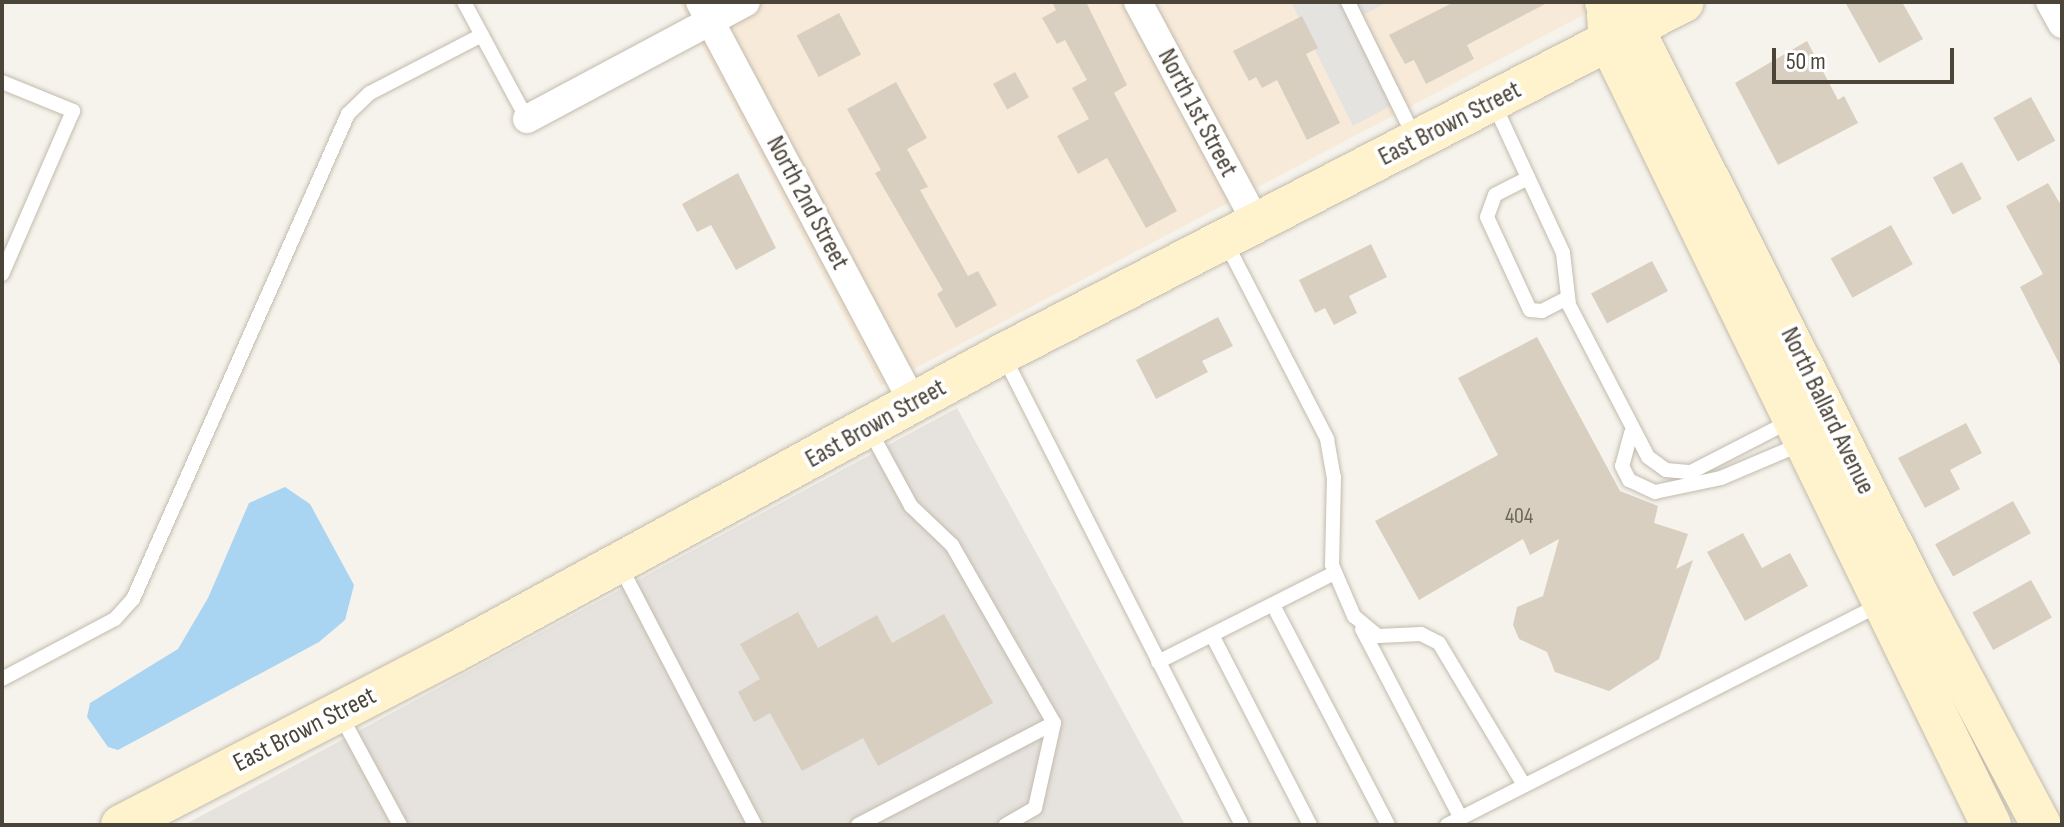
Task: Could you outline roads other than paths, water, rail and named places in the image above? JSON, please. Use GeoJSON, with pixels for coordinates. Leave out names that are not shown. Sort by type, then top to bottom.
{"type":"FeatureCollection","features":[{"type":"Feature","properties":{"kind":"main road","name":"East Brown Street"},"geometry":{"type":"LineString","coordinates":[[121,825],[619,564],[914,405],[1002,354],[1493,102],[1614,19],[1684,2]]}},
{"type":"Feature","properties":{"kind":"main road","name":"North Ballard Avenue"},"geometry":{"type":"LineString","coordinates":[[1614,19],[1897,595],[1991,825]]}},
{"type":"Feature","properties":{"kind":"main road","name":"North Ballard Avenue"},"geometry":{"type":"LineString","coordinates":[[1897,595],[2041,825]]}},
{"type":"Feature","properties":{"kind":"street"},"geometry":{"type":"LineString","coordinates":[[527,119],[705,12],[746,2]]}},
{"type":"Feature","properties":{"kind":"street","name":"North 1st Street"},"geometry":{"type":"LineString","coordinates":[[1138,2],[1241,232]]}},
{"type":"Feature","properties":{"kind":"street"},"geometry":{"type":"LineString","coordinates":[[2050,2],[2062,24]]}},
{"type":"Feature","properties":{"kind":"street","name":"North 2nd Street"},"geometry":{"type":"LineString","coordinates":[[705,12],[914,405]]}},
{"type":"Feature","properties":{"kind":"lane"},"geometry":{"type":"LineString","coordinates":[[464,2],[527,119]]}},
{"type":"Feature","properties":{"kind":"lane"},"geometry":{"type":"LineString","coordinates":[[1348,2],[1417,142]]}},
{"type":"Feature","properties":{"kind":"lane"},"geometry":{"type":"LineString","coordinates":[[2,679],[115,619],[133,599],[348,114],[370,93],[482,35]]}},
{"type":"Feature","properties":{"kind":"lane"},"geometry":{"type":"LineString","coordinates":[[2,82],[73,111],[2,274]]}},
{"type":"Feature","properties":{"kind":"lane"},"geometry":{"type":"LineString","coordinates":[[1493,102],[1563,253],[1568,298],[1631,433],[1648,457],[1666,470],[1692,478],[1753,466],[1814,423]]}},
{"type":"Feature","properties":{"kind":"lane"},"geometry":{"type":"LineString","coordinates":[[1528,178],[1495,195],[1487,217],[1530,310],[1542,311],[1568,298]]}},
{"type":"Feature","properties":{"kind":"lane"},"geometry":{"type":"LineString","coordinates":[[1241,232],[1327,439],[1334,477],[1329,525],[1334,573],[1461,818]]}},
{"type":"Feature","properties":{"kind":"lane"},"geometry":{"type":"LineString","coordinates":[[1002,354],[1242,825]]}},
{"type":"Feature","properties":{"kind":"lane"},"geometry":{"type":"LineString","coordinates":[[1631,433],[1622,452],[1629,480],[1655,492],[1814,423]]}},
{"type":"Feature","properties":{"kind":"lane"},"geometry":{"type":"LineString","coordinates":[[869,429],[911,506],[952,545],[1054,723],[1035,808],[1005,825]]}},
{"type":"Feature","properties":{"kind":"lane"},"geometry":{"type":"LineString","coordinates":[[619,564],[755,825]]}},
{"type":"Feature","properties":{"kind":"lane"},"geometry":{"type":"LineString","coordinates":[[1158,662],[1334,573]]}},
{"type":"Feature","properties":{"kind":"lane"},"geometry":{"type":"LineString","coordinates":[[1447,825],[1524,785],[1637,733],[1897,595]]}},
{"type":"Feature","properties":{"kind":"lane"},"geometry":{"type":"LineString","coordinates":[[1273,605],[1388,825]]}},
{"type":"Feature","properties":{"kind":"lane"},"geometry":{"type":"LineString","coordinates":[[1358,621],[1378,636],[1421,634],[1439,643],[1524,785]]}},
{"type":"Feature","properties":{"kind":"lane"},"geometry":{"type":"LineString","coordinates":[[1212,635],[1310,825]]}},
{"type":"Feature","properties":{"kind":"lane"},"geometry":{"type":"LineString","coordinates":[[339,712],[400,825]]}},
{"type":"Feature","properties":{"kind":"lane"},"geometry":{"type":"LineString","coordinates":[[858,825],[1054,723]]}},
{"type":"Feature","properties":{"kind":"water"},"geometry":{"type":"Polygon","coordinates":[[[285,487],[310,504],[354,585],[345,620],[319,642],[118,750],[108,747],[87,717],[90,703],[178,649],[208,598],[249,503],[285,487]]]}}]}
